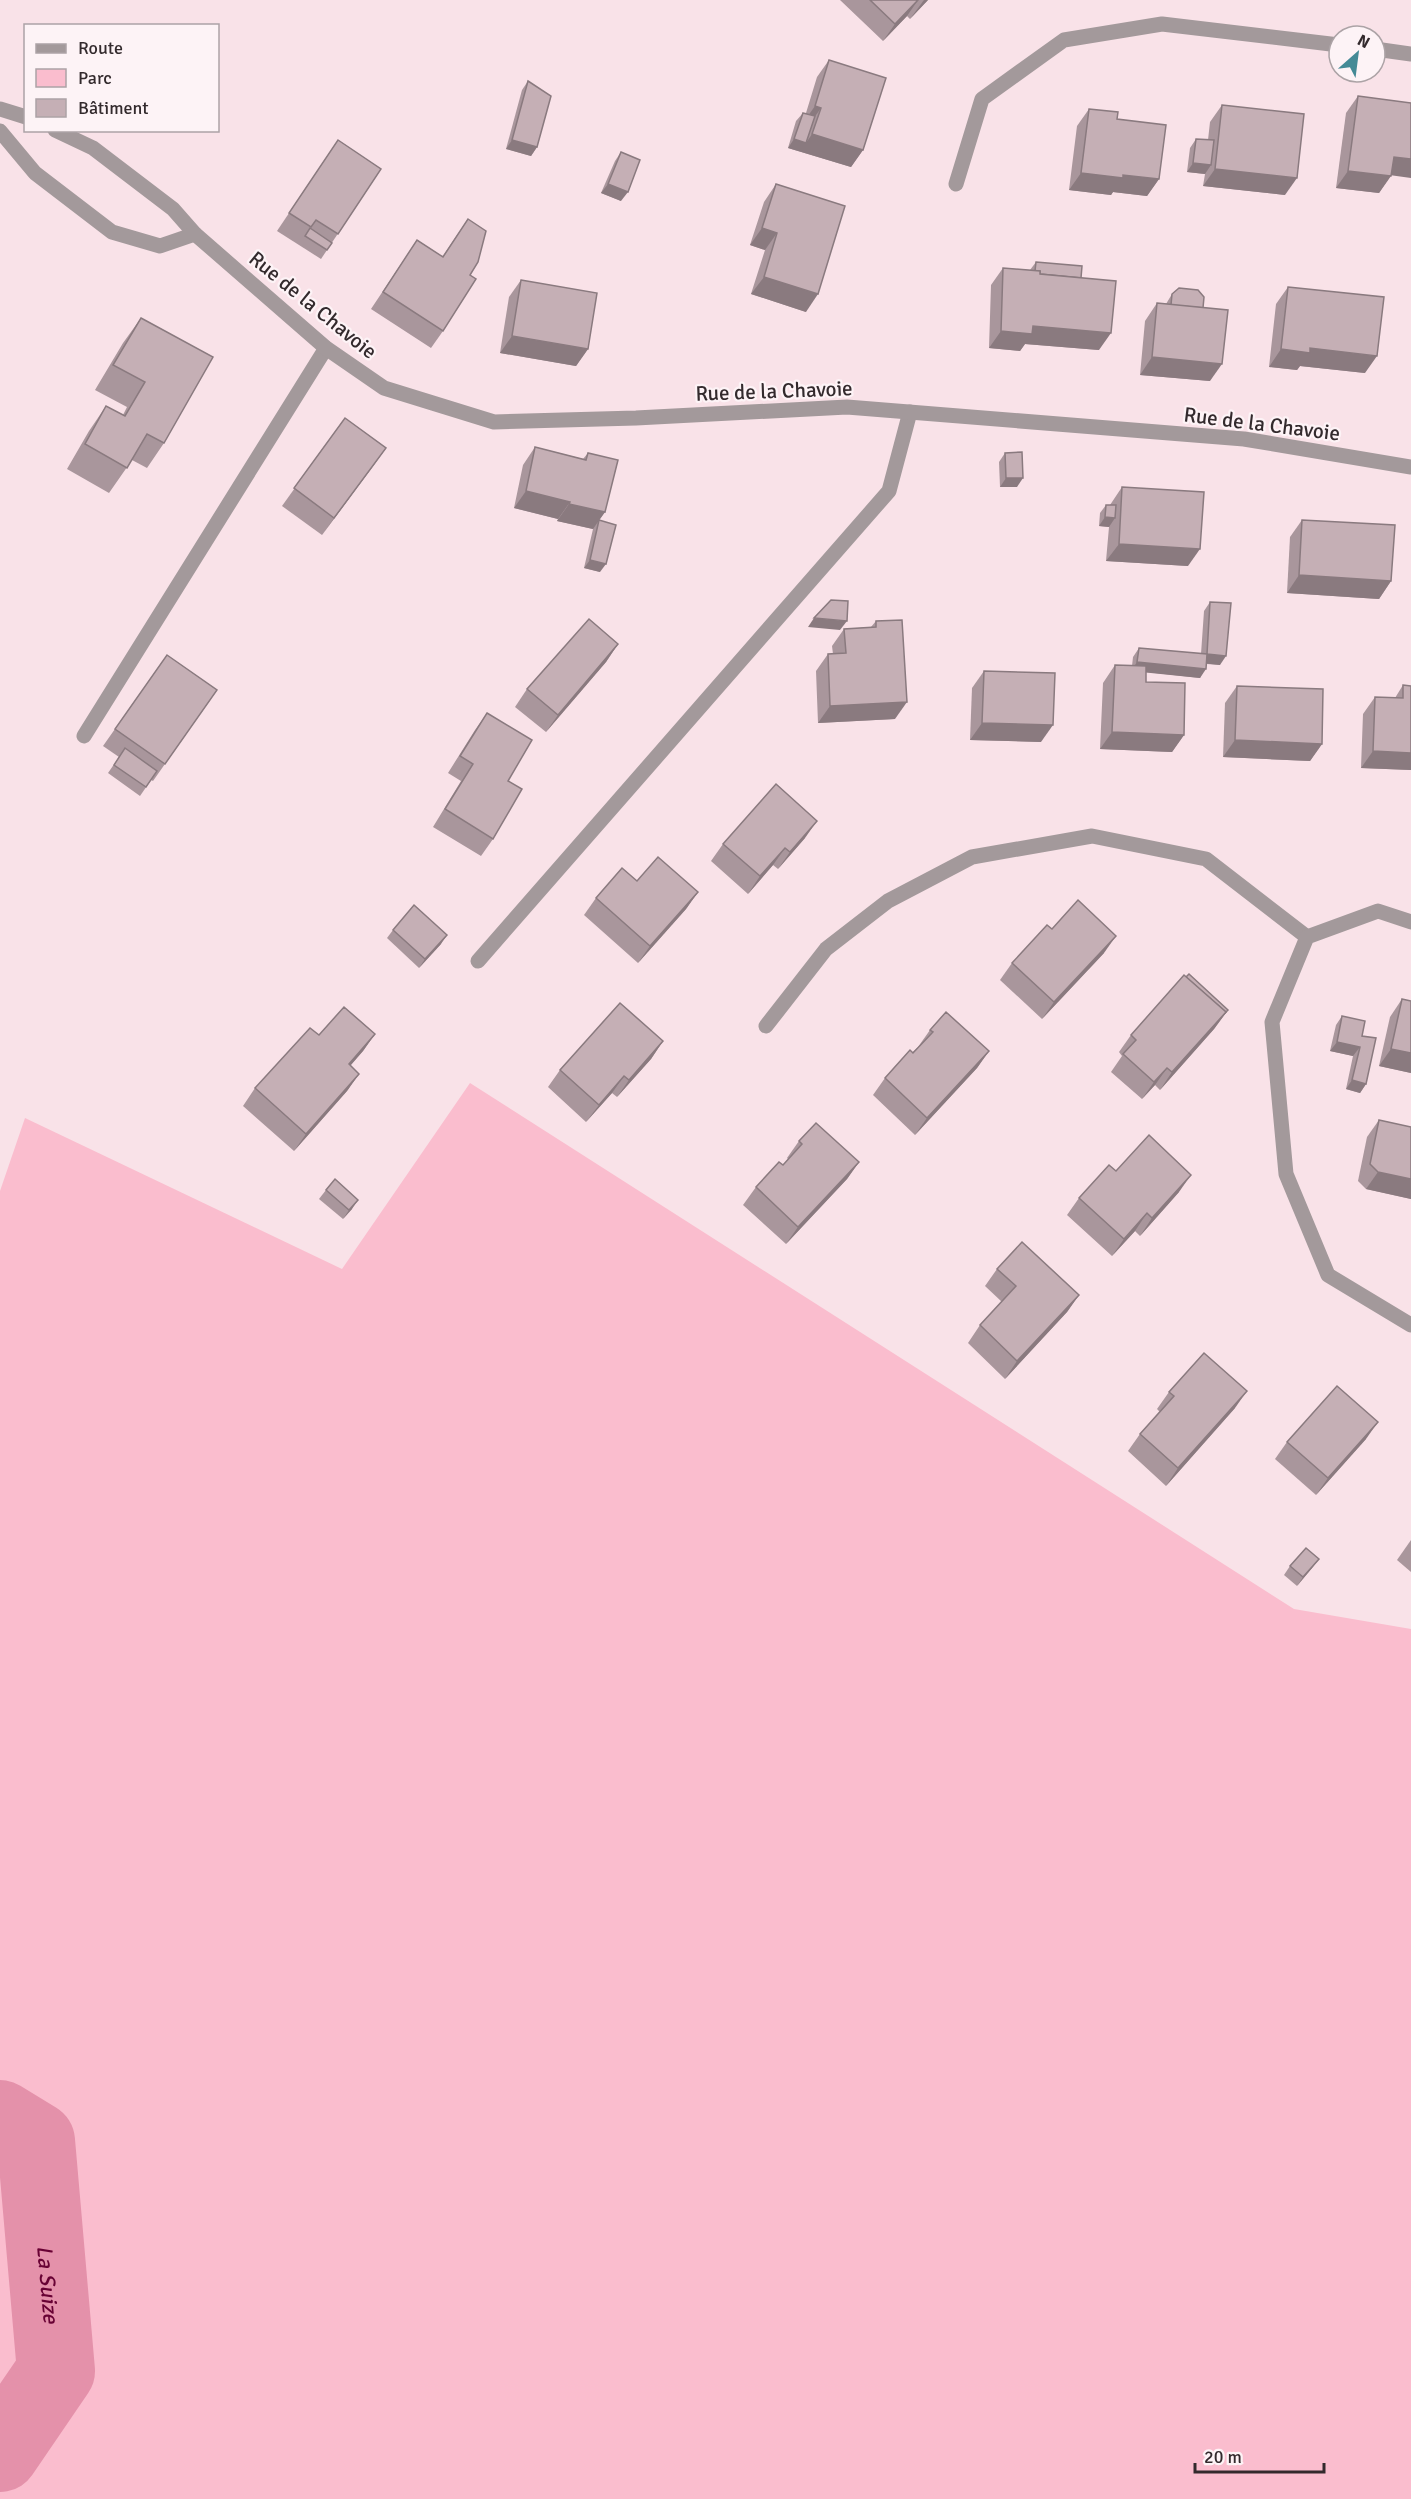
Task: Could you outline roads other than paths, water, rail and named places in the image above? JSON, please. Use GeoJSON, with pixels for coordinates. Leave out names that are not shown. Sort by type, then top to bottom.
{"type":"FeatureCollection","features":[{"type":"Feature","properties":{"kind":"street"},"geometry":{"type":"LineString","coordinates":[[956,184],[982,99],[1064,40],[1162,24],[1327,44]]}},
{"type":"Feature","properties":{"kind":"street"},"geometry":{"type":"LineString","coordinates":[[1387,51],[1411,54]]}},
{"type":"Feature","properties":{"kind":"street"},"geometry":{"type":"LineString","coordinates":[[0,109],[24,116]]}},
{"type":"Feature","properties":{"kind":"street"},"geometry":{"type":"LineString","coordinates":[[0,131],[35,173],[112,232],[160,246],[195,234]]}},
{"type":"Feature","properties":{"kind":"street","name":"Rue de la Chavoie"},"geometry":{"type":"LineString","coordinates":[[59,132],[93,148],[174,209],[195,234],[326,348],[384,387],[494,422],[636,418],[847,407],[1244,439],[1411,467]]}},
{"type":"Feature","properties":{"kind":"street"},"geometry":{"type":"LineString","coordinates":[[84,736],[326,348]]}},
{"type":"Feature","properties":{"kind":"street"},"geometry":{"type":"LineString","coordinates":[[478,961],[889,491],[910,412]]}},
{"type":"Feature","properties":{"kind":"street"},"geometry":{"type":"LineString","coordinates":[[766,1026],[826,949],[888,901],[972,857],[1092,836],[1206,859],[1307,937]]}},
{"type":"Feature","properties":{"kind":"street"},"geometry":{"type":"LineString","coordinates":[[1411,922],[1378,911],[1307,937],[1272,1022],[1286,1174],[1328,1275],[1411,1325]]}},
{"type":"Feature","properties":{"kind":"waterway","name":"La Suize"},"geometry":{"type":"LineString","coordinates":[[0,2119],[36,2141],[56,2371],[0,2453]]}}]}
